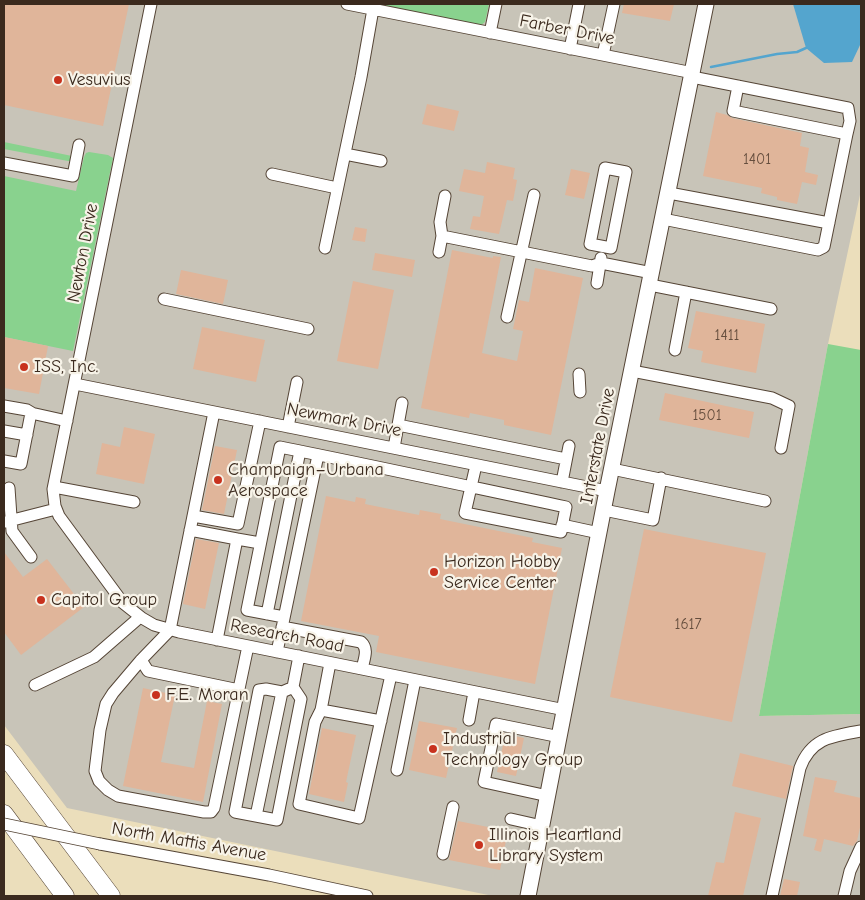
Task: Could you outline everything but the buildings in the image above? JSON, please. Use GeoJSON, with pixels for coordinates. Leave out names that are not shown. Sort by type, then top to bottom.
{"type":"FeatureCollection","features":[{"type":"Feature","properties":{"kind":"highway"},"geometry":{"type":"LineString","coordinates":[[4,754],[111,896]]}},
{"type":"Feature","properties":{"kind":"highway"},"geometry":{"type":"LineString","coordinates":[[4,814],[65,896]]}},
{"type":"Feature","properties":{"kind":"main road","name":"Interstate Drive"},"geometry":{"type":"LineString","coordinates":[[528,896],[607,491],[706,4]]}},
{"type":"Feature","properties":{"kind":"street","name":"Newton Drive"},"geometry":{"type":"LineString","coordinates":[[56,509],[53,497],[54,487],[151,4]]}},
{"type":"Feature","properties":{"kind":"street","name":"Farber Drive"},"geometry":{"type":"LineString","coordinates":[[348,4],[603,55],[738,86],[848,108],[850,121],[848,134]]}},
{"type":"Feature","properties":{"kind":"street"},"geometry":{"type":"LineString","coordinates":[[490,33],[496,4]]}},
{"type":"Feature","properties":{"kind":"street"},"geometry":{"type":"LineString","coordinates":[[570,49],[579,4]]}},
{"type":"Feature","properties":{"kind":"street"},"geometry":{"type":"LineString","coordinates":[[603,55],[614,4]]}},
{"type":"Feature","properties":{"kind":"street"},"geometry":{"type":"LineString","coordinates":[[325,248],[373,9]]}},
{"type":"Feature","properties":{"kind":"street"},"geometry":{"type":"LineString","coordinates":[[663,219],[818,250],[824,247],[848,134],[734,111],[738,86]]}},
{"type":"Feature","properties":{"kind":"street"},"geometry":{"type":"LineString","coordinates":[[4,162],[73,176],[79,145]]}},
{"type":"Feature","properties":{"kind":"street"},"geometry":{"type":"LineString","coordinates":[[345,154],[381,161]]}},
{"type":"Feature","properties":{"kind":"street"},"geometry":{"type":"LineString","coordinates":[[605,168],[626,172],[611,248],[601,247],[590,244],[605,168]]}},
{"type":"Feature","properties":{"kind":"street"},"geometry":{"type":"LineString","coordinates":[[272,174],[337,188]]}},
{"type":"Feature","properties":{"kind":"street"},"geometry":{"type":"LineString","coordinates":[[669,193],[829,223]]}},
{"type":"Feature","properties":{"kind":"street"},"geometry":{"type":"LineString","coordinates":[[507,317],[534,195]]}},
{"type":"Feature","properties":{"kind":"street"},"geometry":{"type":"LineString","coordinates":[[439,252],[442,236],[440,222],[445,196]]}},
{"type":"Feature","properties":{"kind":"street"},"geometry":{"type":"LineString","coordinates":[[442,236],[592,266],[601,263],[686,292],[771,309]]}},
{"type":"Feature","properties":{"kind":"street"},"geometry":{"type":"LineString","coordinates":[[597,283],[601,263],[601,247]]}},
{"type":"Feature","properties":{"kind":"street"},"geometry":{"type":"LineString","coordinates":[[674,350],[686,292]]}},
{"type":"Feature","properties":{"kind":"street"},"geometry":{"type":"LineString","coordinates":[[164,299],[308,329]]}},
{"type":"Feature","properties":{"kind":"street"},"geometry":{"type":"LineString","coordinates":[[632,371],[772,398],[789,406],[781,448]]}},
{"type":"Feature","properties":{"kind":"street"},"geometry":{"type":"LineString","coordinates":[[580,374],[580,392]]}},
{"type":"Feature","properties":{"kind":"street"},"geometry":{"type":"LineString","coordinates":[[288,427],[297,382]]}},
{"type":"Feature","properties":{"kind":"street","name":"Newmark Drive"},"geometry":{"type":"LineString","coordinates":[[75,384],[607,491]]}},
{"type":"Feature","properties":{"kind":"street"},"geometry":{"type":"LineString","coordinates":[[394,448],[402,403]]}},
{"type":"Feature","properties":{"kind":"street"},"geometry":{"type":"LineString","coordinates":[[4,406],[67,421]]}},
{"type":"Feature","properties":{"kind":"street"},"geometry":{"type":"LineString","coordinates":[[214,412],[170,630],[112,693],[106,704],[98,739],[94,771],[99,781],[118,796],[210,812],[214,808],[248,646]]}},
{"type":"Feature","properties":{"kind":"street"},"geometry":{"type":"LineString","coordinates":[[4,461],[21,464],[32,414]]}},
{"type":"Feature","properties":{"kind":"street"},"geometry":{"type":"LineString","coordinates":[[193,516],[238,524],[260,421]]}},
{"type":"Feature","properties":{"kind":"street"},"geometry":{"type":"LineString","coordinates":[[398,424],[566,459]]}},
{"type":"Feature","properties":{"kind":"street"},"geometry":{"type":"LineString","coordinates":[[4,431],[27,435]]}},
{"type":"Feature","properties":{"kind":"street"},"geometry":{"type":"LineString","coordinates":[[562,482],[569,446]]}},
{"type":"Feature","properties":{"kind":"street"},"geometry":{"type":"LineString","coordinates":[[362,669],[366,646],[361,642],[283,622],[267,614],[246,610],[280,447],[300,451],[318,455],[471,487],[566,507],[561,532],[465,513],[471,487],[476,465]]}},
{"type":"Feature","properties":{"kind":"street"},"geometry":{"type":"LineString","coordinates":[[267,614],[300,451]]}},
{"type":"Feature","properties":{"kind":"street"},"geometry":{"type":"LineString","coordinates":[[277,652],[318,455]]}},
{"type":"Feature","properties":{"kind":"street"},"geometry":{"type":"LineString","coordinates":[[612,469],[765,500]]}},
{"type":"Feature","properties":{"kind":"street"},"geometry":{"type":"LineString","coordinates":[[604,510],[653,520],[661,478]]}},
{"type":"Feature","properties":{"kind":"street"},"geometry":{"type":"LineString","coordinates":[[54,487],[134,502]]}},
{"type":"Feature","properties":{"kind":"street"},"geometry":{"type":"LineString","coordinates":[[9,488],[6,523],[31,557]]}},
{"type":"Feature","properties":{"kind":"street"},"geometry":{"type":"LineString","coordinates":[[6,523],[56,509]]}},
{"type":"Feature","properties":{"kind":"street","name":"Research Road"},"geometry":{"type":"LineString","coordinates":[[56,509],[66,528],[123,603],[140,617],[154,625],[217,640],[565,710]]}},
{"type":"Feature","properties":{"kind":"street"},"geometry":{"type":"LineString","coordinates":[[562,525],[599,533]]}},
{"type":"Feature","properties":{"kind":"street"},"geometry":{"type":"LineString","coordinates":[[190,530],[260,543]]}},
{"type":"Feature","properties":{"kind":"street"},"geometry":{"type":"LineString","coordinates":[[217,640],[237,539]]}},
{"type":"Feature","properties":{"kind":"street"},"geometry":{"type":"LineString","coordinates":[[35,685],[94,657],[140,617]]}},
{"type":"Feature","properties":{"kind":"street"},"geometry":{"type":"LineString","coordinates":[[256,816],[287,690],[299,656]]}},
{"type":"Feature","properties":{"kind":"street"},"geometry":{"type":"LineString","coordinates":[[141,660],[148,671],[239,690]]}},
{"type":"Feature","properties":{"kind":"street"},"geometry":{"type":"LineString","coordinates":[[330,662],[321,710],[315,722],[299,804],[359,818],[391,675]]}},
{"type":"Feature","properties":{"kind":"street"},"geometry":{"type":"LineString","coordinates":[[397,770],[415,680]]}},
{"type":"Feature","properties":{"kind":"street"},"geometry":{"type":"LineString","coordinates":[[259,690],[287,690],[301,699],[277,820],[234,812],[259,690]]}},
{"type":"Feature","properties":{"kind":"street"},"geometry":{"type":"LineString","coordinates":[[469,720],[474,692]]}},
{"type":"Feature","properties":{"kind":"street"},"geometry":{"type":"LineString","coordinates":[[321,710],[381,721]]}},
{"type":"Feature","properties":{"kind":"street"},"geometry":{"type":"LineString","coordinates":[[548,796],[484,782],[496,724],[560,737]]}},
{"type":"Feature","properties":{"kind":"street"},"geometry":{"type":"LineString","coordinates":[[772,896],[800,768],[805,755],[824,740],[861,731]]}},
{"type":"Feature","properties":{"kind":"street"},"geometry":{"type":"LineString","coordinates":[[443,854],[453,807]]}},
{"type":"Feature","properties":{"kind":"street"},"geometry":{"type":"LineString","coordinates":[[511,819],[542,826]]}},
{"type":"Feature","properties":{"kind":"street","name":"North Mattis Avenue"},"geometry":{"type":"LineString","coordinates":[[4,824],[269,875],[367,896]]}},
{"type":"Feature","properties":{"kind":"street"},"geometry":{"type":"LineString","coordinates":[[844,896],[850,871],[861,847]]}},
{"type":"Feature","properties":{"kind":"shaded area"},"geometry":{"type":"Polygon","coordinates":[[[4,4],[861,4],[861,190],[828,344],[759,716],[861,714],[861,896],[493,896],[67,808],[4,725],[4,4]]]}},
{"type":"Feature","properties":{"kind":"green space"},"geometry":{"type":"Polygon","coordinates":[[[372,4],[489,4],[485,22],[480,26],[372,4]]]}},
{"type":"Feature","properties":{"kind":"green space"},"geometry":{"type":"Polygon","coordinates":[[[4,142],[72,156],[70,161],[68,161],[4,149],[4,142]]]}},
{"type":"Feature","properties":{"kind":"green space"},"geometry":{"type":"Polygon","coordinates":[[[89,152],[108,155],[113,158],[73,351],[4,337],[4,176],[76,191],[84,157],[89,152]]]}},
{"type":"Feature","properties":{"kind":"green space"},"geometry":{"type":"Polygon","coordinates":[[[828,344],[861,350],[861,714],[759,716],[828,344]]]}},
{"type":"Feature","properties":{"kind":"water"},"geometry":{"type":"Polygon","coordinates":[[[793,4],[861,4],[861,43],[852,62],[824,63],[806,48],[793,4]]]}},
{"type":"Feature","properties":{"kind":"waterway"},"geometry":{"type":"LineString","coordinates":[[711,67],[797,52],[806,48]]}},
{"type":"Feature","properties":{"kind":"place","name":"Vesuvius"},"geometry":{"type":"Point","coordinates":[58,80]}},
{"type":"Feature","properties":{"kind":"place","name":"ISS, Inc."},"geometry":{"type":"Point","coordinates":[24,367]}},
{"type":"Feature","properties":{"kind":"place","name":"Champaign–Urbana Aerospace"},"geometry":{"type":"Point","coordinates":[218,480]}},
{"type":"Feature","properties":{"kind":"place","name":"Horizon Hobby Service Center"},"geometry":{"type":"Point","coordinates":[434,572]}},
{"type":"Feature","properties":{"kind":"place","name":"Capitol Group"},"geometry":{"type":"Point","coordinates":[41,600]}},
{"type":"Feature","properties":{"kind":"place","name":"F.E. Moran"},"geometry":{"type":"Point","coordinates":[156,695]}},
{"type":"Feature","properties":{"kind":"place","name":"Industrial Technology Group"},"geometry":{"type":"Point","coordinates":[433,749]}},
{"type":"Feature","properties":{"kind":"place","name":"Illinois Heartland Library System"},"geometry":{"type":"Point","coordinates":[479,845]}}]}
